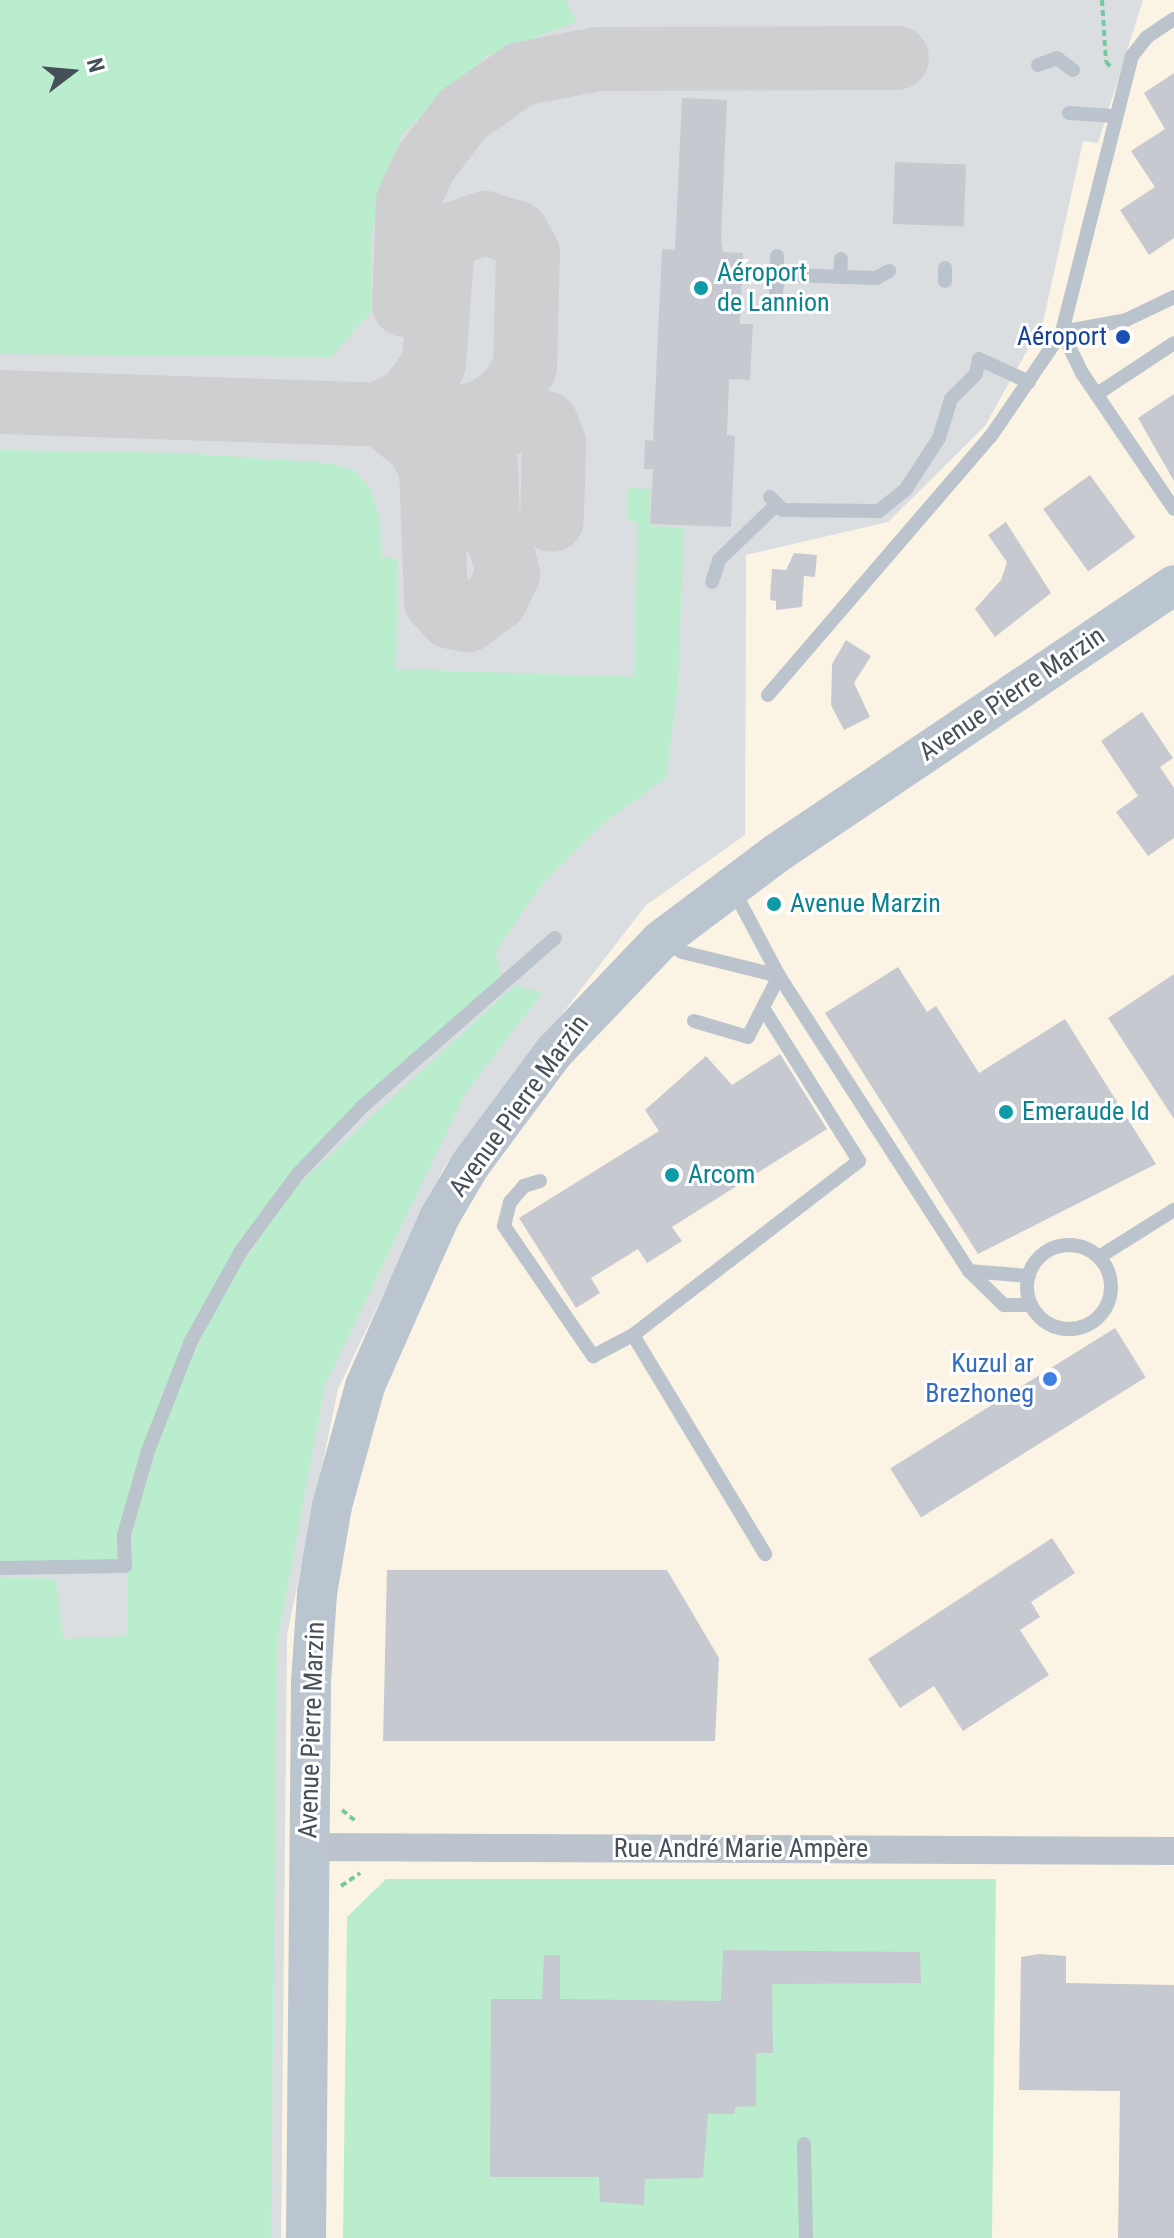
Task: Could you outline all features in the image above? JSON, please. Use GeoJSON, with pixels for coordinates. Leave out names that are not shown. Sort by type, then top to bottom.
{"type":"FeatureCollection","features":[{"type":"Feature","properties":{"kind":"main road","name":"Avenue Pierre Marzin"},"geometry":{"type":"LineString","coordinates":[[306,2238],[308,1847],[317,1593],[332,1506],[365,1386],[410,1275],[470,1165],[554,1052],[661,940],[731,887],[1174,585]]}},
{"type":"Feature","properties":{"kind":"street","name":"Rue André Marie Ampère"},"geometry":{"type":"LineString","coordinates":[[308,1847],[1174,1851]]}},
{"type":"Feature","properties":{"kind":"lane"},"geometry":{"type":"LineString","coordinates":[[768,695],[991,436],[1062,332],[1113,116],[1124,82],[1141,43],[1174,19]]}},
{"type":"Feature","properties":{"kind":"lane"},"geometry":{"type":"LineString","coordinates":[[1038,65],[1057,58],[1073,70]]}},
{"type":"Feature","properties":{"kind":"lane"},"geometry":{"type":"LineString","coordinates":[[1069,113],[1113,116]]}},
{"type":"Feature","properties":{"kind":"lane"},"geometry":{"type":"LineString","coordinates":[[777,256],[776,291],[785,276],[876,278],[889,271],[889,281]]}},
{"type":"Feature","properties":{"kind":"lane"},"geometry":{"type":"LineString","coordinates":[[832,294],[841,259]]}},
{"type":"Feature","properties":{"kind":"lane"},"geometry":{"type":"LineString","coordinates":[[1062,332],[1126,320],[1174,297]]}},
{"type":"Feature","properties":{"kind":"lane"},"geometry":{"type":"LineString","coordinates":[[1062,332],[1097,394],[1174,509]]}},
{"type":"Feature","properties":{"kind":"lane"},"geometry":{"type":"LineString","coordinates":[[1097,394],[1174,343]]}},
{"type":"Feature","properties":{"kind":"lane"},"geometry":{"type":"LineString","coordinates":[[712,582],[719,560],[772,502],[882,504],[906,489],[940,428],[949,403],[974,377],[979,359],[1029,382]]}},
{"type":"Feature","properties":{"kind":"lane"},"geometry":{"type":"LineString","coordinates":[[731,887],[779,976],[969,1271],[1004,1305],[1031,1305]]}},
{"type":"Feature","properties":{"kind":"lane"},"geometry":{"type":"LineString","coordinates":[[0,1568],[125,1566],[124,1535],[148,1451],[190,1343],[241,1251],[297,1175],[363,1106],[555,938]]}},
{"type":"Feature","properties":{"kind":"lane"},"geometry":{"type":"LineString","coordinates":[[661,940],[682,952],[779,976]]}},
{"type":"Feature","properties":{"kind":"lane"},"geometry":{"type":"LineString","coordinates":[[694,1021],[748,1037],[765,1011],[779,976]]}},
{"type":"Feature","properties":{"kind":"lane"},"geometry":{"type":"LineString","coordinates":[[540,1181],[524,1186],[510,1202],[504,1226],[593,1356],[633,1335],[859,1161],[765,1011]]}},
{"type":"Feature","properties":{"kind":"lane"},"geometry":{"type":"LineString","coordinates":[[1099,1257],[1174,1210]]}},
{"type":"Feature","properties":{"kind":"lane"},"geometry":{"type":"LineString","coordinates":[[1073,1245],[1099,1257],[1111,1282],[1106,1308],[1098,1318],[1074,1329],[1061,1329],[1049,1324],[1031,1305],[1029,1276],[1035,1263],[1058,1247],[1073,1245]]}},
{"type":"Feature","properties":{"kind":"lane"},"geometry":{"type":"LineString","coordinates":[[969,1271],[1029,1276]]}},
{"type":"Feature","properties":{"kind":"lane"},"geometry":{"type":"LineString","coordinates":[[633,1335],[765,1554]]}},
{"type":"Feature","properties":{"kind":"lane"},"geometry":{"type":"LineString","coordinates":[[804,2144],[806,2238]]}},
{"type":"Feature","properties":{"kind":"path"},"geometry":{"type":"LineString","coordinates":[[1102,0],[1106,62],[1124,82]]}},
{"type":"Feature","properties":{"kind":"shaded area","name":"Aéroport de Lannion"},"geometry":{"type":"Polygon","coordinates":[[[0,0],[1143,0],[1098,143],[1083,141],[1043,322],[985,426],[888,522],[746,555],[745,835],[646,905],[444,1167],[338,1389],[287,1635],[281,2238],[0,2238],[0,0]]]}},
{"type":"Feature","properties":{"kind":"shaded area"},"geometry":{"type":"Polygon","coordinates":[[[1143,0],[1174,0],[1174,2238],[281,2238],[287,1635],[338,1389],[444,1167],[646,905],[745,835],[746,554],[888,522],[1043,322],[1083,141],[1098,143],[1143,0]]]}},
{"type":"Feature","properties":{"kind":"green space"},"geometry":{"type":"Polygon","coordinates":[[[0,0],[566,0],[576,22],[486,56],[402,134],[371,235],[371,312],[331,357],[0,354],[0,0]]]}},
{"type":"Feature","properties":{"kind":"green space"},"geometry":{"type":"Polygon","coordinates":[[[0,450],[183,453],[327,463],[353,469],[371,489],[380,519],[381,557],[398,559],[396,669],[634,677],[638,522],[627,520],[628,488],[650,489],[650,526],[684,528],[678,685],[666,778],[605,822],[543,883],[496,951],[501,980],[401,1070],[228,1261],[162,1393],[130,1497],[117,1562],[0,1561],[0,450]]]}},
{"type":"Feature","properties":{"kind":"green space"},"geometry":{"type":"Polygon","coordinates":[[[515,985],[542,993],[465,1094],[325,1385],[277,1644],[271,2238],[0,2238],[0,1577],[56,1579],[63,1639],[128,1636],[127,1561],[132,1524],[170,1404],[223,1292],[292,1190],[515,985]]]}},
{"type":"Feature","properties":{"kind":"green space"},"geometry":{"type":"Polygon","coordinates":[[[386,1879],[996,1879],[992,2238],[343,2238],[347,1917],[386,1879]]]}},
{"type":"Feature","properties":{"kind":"building"},"geometry":{"type":"Polygon","coordinates":[[[1174,73],[1174,238],[1149,255],[1120,210],[1155,187],[1131,151],[1165,129],[1144,93],[1174,73]]]}},
{"type":"Feature","properties":{"kind":"building","name":"Aéroport de Lannion"},"geometry":{"type":"Polygon","coordinates":[[[682,98],[727,100],[721,238],[723,252],[743,253],[740,324],[753,324],[750,380],[729,379],[727,435],[735,436],[731,527],[650,524],[653,469],[644,469],[645,440],[653,441],[662,249],[675,250],[682,98]]]}},
{"type":"Feature","properties":{"kind":"building"},"geometry":{"type":"Polygon","coordinates":[[[895,162],[966,164],[964,226],[893,224],[895,162]]]}},
{"type":"Feature","properties":{"kind":"building"},"geometry":{"type":"Polygon","coordinates":[[[1174,394],[1174,481],[1138,418],[1174,394]]]}},
{"type":"Feature","properties":{"kind":"building"},"geometry":{"type":"Polygon","coordinates":[[[1090,475],[1135,537],[1088,571],[1043,509],[1090,475]]]}},
{"type":"Feature","properties":{"kind":"building"},"geometry":{"type":"Polygon","coordinates":[[[1006,522],[1051,593],[995,637],[975,609],[1001,580],[1007,562],[988,535],[1006,522]]]}},
{"type":"Feature","properties":{"kind":"building"},"geometry":{"type":"Polygon","coordinates":[[[794,553],[817,555],[815,577],[804,576],[802,607],[776,610],[776,601],[770,600],[772,569],[786,570],[794,553]]]}},
{"type":"Feature","properties":{"kind":"building"},"geometry":{"type":"Polygon","coordinates":[[[846,640],[871,656],[854,683],[870,717],[844,730],[831,705],[832,664],[846,640]]]}},
{"type":"Feature","properties":{"kind":"building"},"geometry":{"type":"Polygon","coordinates":[[[1142,712],[1173,758],[1160,767],[1174,788],[1174,838],[1148,856],[1116,812],[1138,796],[1101,741],[1142,712]]]}},
{"type":"Feature","properties":{"kind":"building","name":"Emeraude Id"},"geometry":{"type":"Polygon","coordinates":[[[898,967],[927,1012],[936,1006],[979,1073],[1065,1019],[1156,1164],[978,1254],[825,1013],[898,967]]]}},
{"type":"Feature","properties":{"kind":"building"},"geometry":{"type":"Polygon","coordinates":[[[1174,974],[1174,1119],[1108,1018],[1174,974]]]}},
{"type":"Feature","properties":{"kind":"building","name":"Arcom"},"geometry":{"type":"Polygon","coordinates":[[[780,1054],[827,1129],[672,1227],[682,1241],[647,1263],[638,1249],[591,1278],[600,1293],[576,1308],[519,1218],[659,1131],[645,1110],[706,1056],[732,1085],[780,1054]]]}},
{"type":"Feature","properties":{"kind":"building"},"geometry":{"type":"Polygon","coordinates":[[[1115,1328],[1146,1377],[921,1518],[890,1468],[1115,1328]]]}},
{"type":"Feature","properties":{"kind":"building"},"geometry":{"type":"Polygon","coordinates":[[[1052,1538],[1075,1573],[1031,1602],[1040,1617],[1020,1630],[1049,1675],[963,1731],[934,1686],[900,1708],[868,1659],[1052,1538]]]}},
{"type":"Feature","properties":{"kind":"building"},"geometry":{"type":"Polygon","coordinates":[[[387,1570],[667,1570],[719,1658],[715,1741],[383,1741],[387,1570]]]}},
{"type":"Feature","properties":{"kind":"building"},"geometry":{"type":"Polygon","coordinates":[[[723,1950],[920,1952],[921,1983],[772,1984],[773,2053],[756,2053],[756,2106],[735,2107],[735,2114],[708,2114],[703,2178],[645,2179],[644,2205],[600,2202],[599,2177],[490,2177],[491,1999],[542,1999],[544,1955],[560,1955],[560,1999],[721,2001],[723,1950]]]}},
{"type":"Feature","properties":{"kind":"building"},"geometry":{"type":"Polygon","coordinates":[[[1039,1954],[1066,1956],[1066,1983],[1174,1985],[1174,2238],[1118,2238],[1120,2091],[1019,2090],[1021,1957],[1039,1954]]]}},
{"type":"Feature","properties":{"kind":"taxiway"},"geometry":{"type":"LineString","coordinates":[[404,305],[408,201],[425,164],[463,114],[521,74],[598,59],[897,58]]}},
{"type":"Feature","properties":{"kind":"taxiway"},"geometry":{"type":"LineString","coordinates":[[0,402],[444,417],[469,416],[491,408],[511,391],[525,367],[528,253],[517,233],[485,223],[448,236],[443,244],[434,364],[410,398],[380,414]]}},
{"type":"Feature","properties":{"kind":"taxiway"},"geometry":{"type":"LineString","coordinates":[[380,414],[418,444],[431,468],[436,601],[451,617],[468,620],[496,599],[508,574],[501,545],[488,523],[486,464],[478,446],[444,417]]}},
{"type":"Feature","properties":{"kind":"taxiway"},"geometry":{"type":"LineString","coordinates":[[455,418],[546,423],[554,443],[552,520]]}},
{"type":"Feature","properties":{"kind":"place","name":"Aéroport de Lannion"},"geometry":{"type":"Point","coordinates":[701,288]}},
{"type":"Feature","properties":{"kind":"place","name":"Aéroport"},"geometry":{"type":"Point","coordinates":[1123,337]}},
{"type":"Feature","properties":{"kind":"place","name":"Avenue Marzin"},"geometry":{"type":"Point","coordinates":[774,904]}},
{"type":"Feature","properties":{"kind":"place","name":"Emeraude Id"},"geometry":{"type":"Point","coordinates":[1006,1112]}},
{"type":"Feature","properties":{"kind":"place","name":"Arcom"},"geometry":{"type":"Point","coordinates":[672,1175]}},
{"type":"Feature","properties":{"kind":"place","name":"Kuzul ar Brezhoneg"},"geometry":{"type":"Point","coordinates":[1050,1379]}}]}
